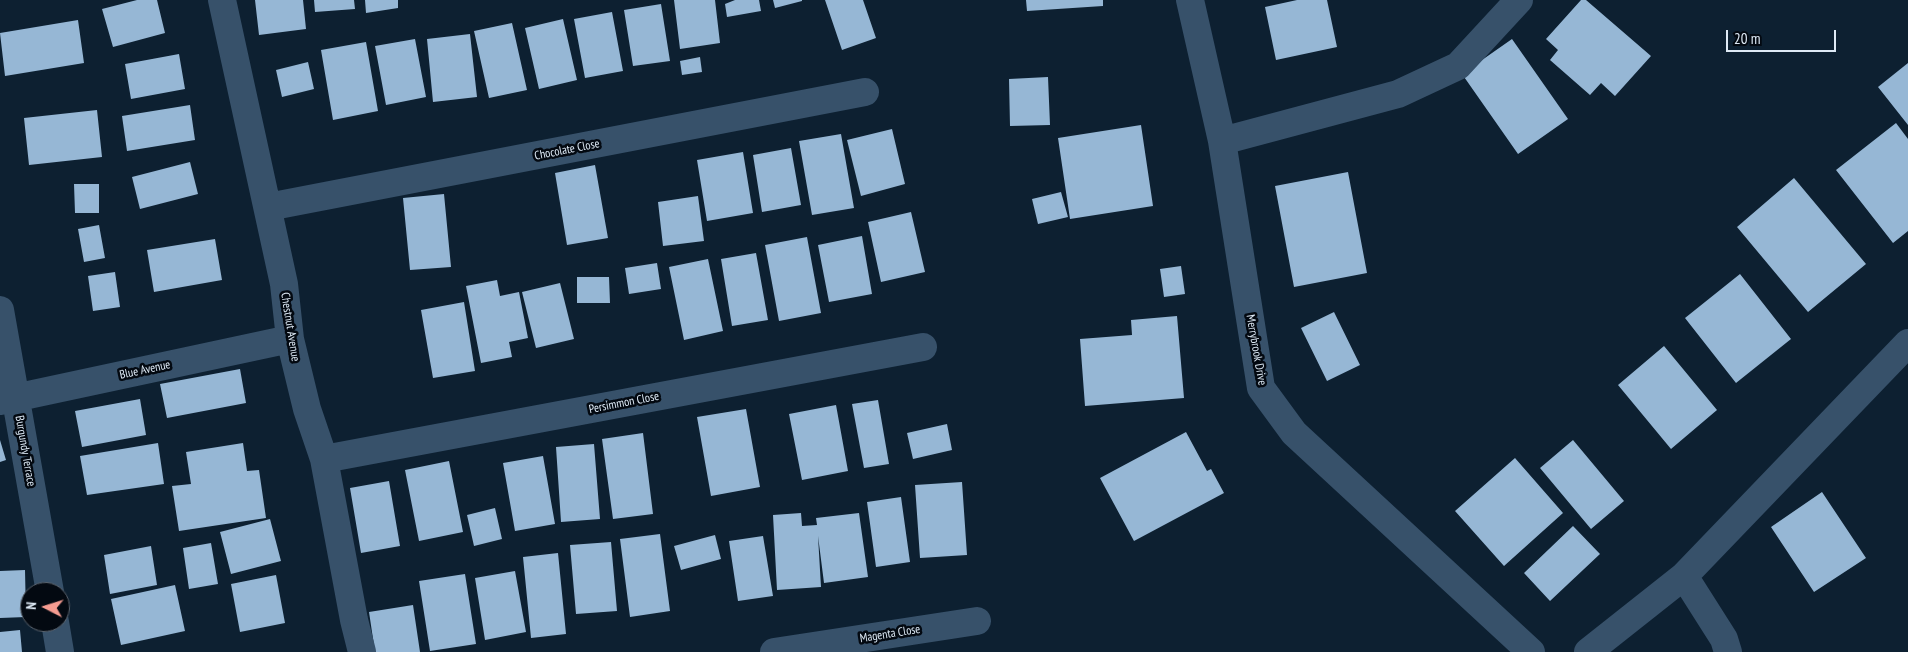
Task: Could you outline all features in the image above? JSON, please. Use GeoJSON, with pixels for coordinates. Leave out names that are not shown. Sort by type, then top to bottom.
{"type":"FeatureCollection","features":[{"type":"Feature","properties":{"kind":"street","name":"Chestnut Avenue"},"geometry":{"type":"LineString","coordinates":[[222,0],[284,284],[290,339],[307,409],[324,459],[354,620],[362,652]]}},
{"type":"Feature","properties":{"kind":"street","name":"Merrybrook Drive"},"geometry":{"type":"LineString","coordinates":[[1190,0],[1222,141],[1261,388],[1294,433],[1531,652]]}},
{"type":"Feature","properties":{"kind":"street"},"geometry":{"type":"LineString","coordinates":[[1222,141],[1398,94],[1458,66],[1519,0]]}},
{"type":"Feature","properties":{"kind":"street","name":"Chocolate Close"},"geometry":{"type":"LineString","coordinates":[[268,207],[865,92]]}},
{"type":"Feature","properties":{"kind":"street","name":"Burgundy Terrace"},"geometry":{"type":"LineString","coordinates":[[0,310],[8,400],[48,582]]}},
{"type":"Feature","properties":{"kind":"street","name":"Blue Avenue"},"geometry":{"type":"LineString","coordinates":[[8,400],[290,339]]}},
{"type":"Feature","properties":{"kind":"street"},"geometry":{"type":"LineString","coordinates":[[1588,652],[1684,576],[1908,343]]}},
{"type":"Feature","properties":{"kind":"street","name":"Persimmon Close"},"geometry":{"type":"LineString","coordinates":[[324,459],[923,347]]}},
{"type":"Feature","properties":{"kind":"street"},"geometry":{"type":"LineString","coordinates":[[1684,576],[1724,639],[1728,652]]}},
{"type":"Feature","properties":{"kind":"street","name":"Magenta Close"},"geometry":{"type":"LineString","coordinates":[[774,652],[977,621]]}},
{"type":"Feature","properties":{"kind":"street"},"geometry":{"type":"LineString","coordinates":[[57,632],[60,652]]}},
{"type":"Feature","properties":{"kind":"building"},"geometry":{"type":"Polygon","coordinates":[[[137,0],[157,0],[165,33],[113,47],[102,9],[137,0]]]}},
{"type":"Feature","properties":{"kind":"building"},"geometry":{"type":"Polygon","coordinates":[[[255,0],[303,0],[306,29],[259,35],[255,0]]]}},
{"type":"Feature","properties":{"kind":"building"},"geometry":{"type":"Polygon","coordinates":[[[314,0],[354,0],[355,9],[315,12],[314,0]]]}},
{"type":"Feature","properties":{"kind":"building"},"geometry":{"type":"Polygon","coordinates":[[[365,0],[398,0],[398,8],[366,13],[365,0]]]}},
{"type":"Feature","properties":{"kind":"building"},"geometry":{"type":"Polygon","coordinates":[[[674,0],[715,0],[720,43],[680,49],[674,0]]]}},
{"type":"Feature","properties":{"kind":"building"},"geometry":{"type":"Polygon","coordinates":[[[735,0],[759,0],[761,11],[727,17],[725,4],[735,0]]]}},
{"type":"Feature","properties":{"kind":"building"},"geometry":{"type":"Polygon","coordinates":[[[773,0],[802,0],[802,1],[775,8],[773,0]]]}},
{"type":"Feature","properties":{"kind":"building"},"geometry":{"type":"Polygon","coordinates":[[[825,0],[863,0],[876,38],[842,50],[825,0]]]}},
{"type":"Feature","properties":{"kind":"building"},"geometry":{"type":"Polygon","coordinates":[[[1026,0],[1103,0],[1103,6],[1027,11],[1026,0]]]}},
{"type":"Feature","properties":{"kind":"building"},"geometry":{"type":"Polygon","coordinates":[[[1297,0],[1327,0],[1337,47],[1276,60],[1265,7],[1297,0]]]}},
{"type":"Feature","properties":{"kind":"building"},"geometry":{"type":"Polygon","coordinates":[[[1581,0],[1586,0],[1651,56],[1615,96],[1601,83],[1590,95],[1550,60],[1558,50],[1546,39],[1581,0]]]}},
{"type":"Feature","properties":{"kind":"building"},"geometry":{"type":"Polygon","coordinates":[[[661,4],[670,61],[633,66],[624,10],[661,4]]]}},
{"type":"Feature","properties":{"kind":"building"},"geometry":{"type":"Polygon","coordinates":[[[612,12],[623,71],[585,78],[574,19],[612,12]]]}},
{"type":"Feature","properties":{"kind":"building"},"geometry":{"type":"Polygon","coordinates":[[[563,19],[577,80],[539,89],[525,28],[563,19]]]}},
{"type":"Feature","properties":{"kind":"building"},"geometry":{"type":"Polygon","coordinates":[[[78,20],[84,63],[5,76],[0,33],[78,20]]]}},
{"type":"Feature","properties":{"kind":"building"},"geometry":{"type":"Polygon","coordinates":[[[512,23],[527,90],[489,98],[474,31],[512,23]]]}},
{"type":"Feature","properties":{"kind":"building"},"geometry":{"type":"Polygon","coordinates":[[[470,34],[477,97],[433,102],[427,39],[470,34]]]}},
{"type":"Feature","properties":{"kind":"building"},"geometry":{"type":"Polygon","coordinates":[[[415,39],[426,97],[386,105],[375,46],[415,39]]]}},
{"type":"Feature","properties":{"kind":"building"},"geometry":{"type":"Polygon","coordinates":[[[1512,39],[1568,119],[1518,154],[1462,74],[1512,39]]]}},
{"type":"Feature","properties":{"kind":"building"},"geometry":{"type":"Polygon","coordinates":[[[366,42],[378,111],[333,120],[321,50],[366,42]]]}},
{"type":"Feature","properties":{"kind":"building"},"geometry":{"type":"Polygon","coordinates":[[[179,54],[185,89],[131,99],[125,64],[179,54]]]}},
{"type":"Feature","properties":{"kind":"building"},"geometry":{"type":"Polygon","coordinates":[[[700,57],[702,72],[682,75],[680,61],[700,57]]]}},
{"type":"Feature","properties":{"kind":"building"},"geometry":{"type":"Polygon","coordinates":[[[308,62],[314,89],[282,97],[276,70],[308,62]]]}},
{"type":"Feature","properties":{"kind":"building"},"geometry":{"type":"Polygon","coordinates":[[[1908,63],[1908,125],[1878,87],[1908,63]]]}},
{"type":"Feature","properties":{"kind":"building"},"geometry":{"type":"Polygon","coordinates":[[[1048,77],[1050,125],[1010,126],[1009,79],[1048,77]]]}},
{"type":"Feature","properties":{"kind":"building"},"geometry":{"type":"Polygon","coordinates":[[[190,105],[195,140],[127,151],[122,116],[190,105]]]}},
{"type":"Feature","properties":{"kind":"building"},"geometry":{"type":"Polygon","coordinates":[[[97,110],[102,157],[29,165],[24,118],[97,110]]]}},
{"type":"Feature","properties":{"kind":"building"},"geometry":{"type":"Polygon","coordinates":[[[1896,123],[1908,139],[1908,231],[1893,243],[1836,170],[1896,123]]]}},
{"type":"Feature","properties":{"kind":"building"},"geometry":{"type":"Polygon","coordinates":[[[1141,125],[1153,206],[1070,219],[1058,138],[1141,125]]]}},
{"type":"Feature","properties":{"kind":"building"},"geometry":{"type":"Polygon","coordinates":[[[892,129],[905,184],[861,196],[847,140],[892,129]]]}},
{"type":"Feature","properties":{"kind":"building"},"geometry":{"type":"Polygon","coordinates":[[[841,134],[854,208],[812,215],[799,141],[841,134]]]}},
{"type":"Feature","properties":{"kind":"building"},"geometry":{"type":"Polygon","coordinates":[[[791,148],[801,205],[762,212],[753,155],[791,148]]]}},
{"type":"Feature","properties":{"kind":"building"},"geometry":{"type":"Polygon","coordinates":[[[743,152],[753,213],[707,221],[697,160],[743,152]]]}},
{"type":"Feature","properties":{"kind":"building"},"geometry":{"type":"Polygon","coordinates":[[[190,162],[198,194],[140,209],[132,177],[190,162]]]}},
{"type":"Feature","properties":{"kind":"building"},"geometry":{"type":"Polygon","coordinates":[[[595,165],[608,238],[567,245],[555,173],[595,165]]]}},
{"type":"Feature","properties":{"kind":"building"},"geometry":{"type":"Polygon","coordinates":[[[1348,172],[1367,273],[1294,287],[1275,186],[1348,172]]]}},
{"type":"Feature","properties":{"kind":"building"},"geometry":{"type":"Polygon","coordinates":[[[1794,178],[1866,264],[1808,312],[1737,227],[1794,178]]]}},
{"type":"Feature","properties":{"kind":"building"},"geometry":{"type":"Polygon","coordinates":[[[74,184],[99,184],[99,213],[75,213],[74,184]]]}},
{"type":"Feature","properties":{"kind":"building"},"geometry":{"type":"Polygon","coordinates":[[[1061,192],[1068,217],[1038,224],[1032,199],[1061,192]]]}},
{"type":"Feature","properties":{"kind":"building"},"geometry":{"type":"Polygon","coordinates":[[[444,194],[451,267],[410,270],[403,198],[444,194]]]}},
{"type":"Feature","properties":{"kind":"building"},"geometry":{"type":"Polygon","coordinates":[[[698,196],[704,241],[663,246],[658,202],[698,196]]]}},
{"type":"Feature","properties":{"kind":"building"},"geometry":{"type":"Polygon","coordinates":[[[911,212],[925,272],[881,282],[868,222],[911,212]]]}},
{"type":"Feature","properties":{"kind":"building"},"geometry":{"type":"Polygon","coordinates":[[[99,225],[105,258],[84,262],[78,229],[99,225]]]}},
{"type":"Feature","properties":{"kind":"building"},"geometry":{"type":"Polygon","coordinates":[[[862,236],[872,294],[829,302],[818,245],[862,236]]]}},
{"type":"Feature","properties":{"kind":"building"},"geometry":{"type":"Polygon","coordinates":[[[807,237],[821,313],[779,321],[765,245],[807,237]]]}},
{"type":"Feature","properties":{"kind":"building"},"geometry":{"type":"Polygon","coordinates":[[[215,239],[222,280],[154,292],[147,250],[215,239]]]}},
{"type":"Feature","properties":{"kind":"building"},"geometry":{"type":"Polygon","coordinates":[[[756,253],[768,320],[732,326],[721,259],[756,253]]]}},
{"type":"Feature","properties":{"kind":"building"},"geometry":{"type":"Polygon","coordinates":[[[708,259],[723,331],[684,340],[669,267],[708,259]]]}},
{"type":"Feature","properties":{"kind":"building"},"geometry":{"type":"Polygon","coordinates":[[[657,263],[661,289],[629,294],[625,268],[657,263]]]}},
{"type":"Feature","properties":{"kind":"building"},"geometry":{"type":"Polygon","coordinates":[[[1181,266],[1185,294],[1164,297],[1160,269],[1181,266]]]}},
{"type":"Feature","properties":{"kind":"building"},"geometry":{"type":"Polygon","coordinates":[[[115,272],[120,307],[93,311],[88,276],[115,272]]]}},
{"type":"Feature","properties":{"kind":"building"},"geometry":{"type":"Polygon","coordinates":[[[1740,274],[1791,339],[1736,383],[1685,318],[1740,274]]]}},
{"type":"Feature","properties":{"kind":"building"},"geometry":{"type":"Polygon","coordinates":[[[577,277],[609,277],[610,303],[577,303],[577,277]]]}},
{"type":"Feature","properties":{"kind":"building"},"geometry":{"type":"Polygon","coordinates":[[[497,280],[500,296],[519,292],[528,338],[509,342],[512,357],[481,363],[466,286],[497,280]]]}},
{"type":"Feature","properties":{"kind":"building"},"geometry":{"type":"Polygon","coordinates":[[[560,283],[574,339],[536,348],[522,292],[560,283]]]}},
{"type":"Feature","properties":{"kind":"building"},"geometry":{"type":"Polygon","coordinates":[[[464,302],[475,371],[433,378],[421,310],[464,302]]]}},
{"type":"Feature","properties":{"kind":"building"},"geometry":{"type":"Polygon","coordinates":[[[1334,312],[1360,365],[1327,381],[1301,328],[1334,312]]]}},
{"type":"Feature","properties":{"kind":"building"},"geometry":{"type":"Polygon","coordinates":[[[1177,316],[1184,398],[1085,406],[1080,339],[1132,335],[1131,320],[1177,316]]]}},
{"type":"Feature","properties":{"kind":"building"},"geometry":{"type":"Polygon","coordinates":[[[1664,346],[1717,410],[1671,449],[1618,385],[1664,346]]]}},
{"type":"Feature","properties":{"kind":"building"},"geometry":{"type":"Polygon","coordinates":[[[240,369],[246,403],[167,418],[160,384],[240,369]]]}},
{"type":"Feature","properties":{"kind":"building"},"geometry":{"type":"Polygon","coordinates":[[[140,399],[146,435],[82,447],[75,411],[140,399]]]}},
{"type":"Feature","properties":{"kind":"building"},"geometry":{"type":"Polygon","coordinates":[[[878,400],[889,464],[864,468],[852,404],[878,400]]]}},
{"type":"Feature","properties":{"kind":"building"},"geometry":{"type":"Polygon","coordinates":[[[836,405],[848,471],[802,480],[789,414],[836,405]]]}},
{"type":"Feature","properties":{"kind":"building"},"geometry":{"type":"Polygon","coordinates":[[[746,409],[760,487],[711,496],[697,417],[746,409]]]}},
{"type":"Feature","properties":{"kind":"building"},"geometry":{"type":"Polygon","coordinates":[[[947,424],[952,450],[913,459],[907,433],[947,424]]]}},
{"type":"Feature","properties":{"kind":"building"},"geometry":{"type":"Polygon","coordinates":[[[1186,432],[1207,471],[1211,469],[1224,493],[1134,541],[1100,478],[1186,432]]]}},
{"type":"Feature","properties":{"kind":"building"},"geometry":{"type":"Polygon","coordinates":[[[643,433],[653,514],[613,519],[602,439],[643,433]]]}},
{"type":"Feature","properties":{"kind":"building"},"geometry":{"type":"Polygon","coordinates":[[[0,440],[6,460],[0,462],[0,440]]]}},
{"type":"Feature","properties":{"kind":"building"},"geometry":{"type":"Polygon","coordinates":[[[1573,440],[1624,501],[1591,529],[1540,468],[1573,440]]]}},
{"type":"Feature","properties":{"kind":"building"},"geometry":{"type":"Polygon","coordinates":[[[158,443],[164,484],[87,495],[80,456],[158,443]]]}},
{"type":"Feature","properties":{"kind":"building"},"geometry":{"type":"Polygon","coordinates":[[[243,443],[247,471],[259,470],[266,518],[179,531],[172,486],[191,484],[186,452],[243,443]]]}},
{"type":"Feature","properties":{"kind":"building"},"geometry":{"type":"Polygon","coordinates":[[[594,444],[600,519],[561,522],[556,447],[594,444]]]}},
{"type":"Feature","properties":{"kind":"building"},"geometry":{"type":"Polygon","coordinates":[[[543,456],[555,524],[515,531],[503,463],[543,456]]]}},
{"type":"Feature","properties":{"kind":"building"},"geometry":{"type":"Polygon","coordinates":[[[1515,458],[1563,513],[1504,566],[1455,511],[1515,458]]]}},
{"type":"Feature","properties":{"kind":"building"},"geometry":{"type":"Polygon","coordinates":[[[449,461],[463,532],[419,541],[405,470],[449,461]]]}},
{"type":"Feature","properties":{"kind":"building"},"geometry":{"type":"Polygon","coordinates":[[[389,481],[400,546],[361,553],[350,488],[389,481]]]}},
{"type":"Feature","properties":{"kind":"building"},"geometry":{"type":"Polygon","coordinates":[[[962,482],[967,555],[920,558],[915,485],[962,482]]]}},
{"type":"Feature","properties":{"kind":"building"},"geometry":{"type":"Polygon","coordinates":[[[1822,492],[1866,558],[1814,592],[1771,527],[1822,492]]]}},
{"type":"Feature","properties":{"kind":"building"},"geometry":{"type":"Polygon","coordinates":[[[901,497],[910,562],[876,567],[867,502],[901,497]]]}},
{"type":"Feature","properties":{"kind":"building"},"geometry":{"type":"Polygon","coordinates":[[[495,508],[502,539],[474,546],[467,515],[495,508]]]}},
{"type":"Feature","properties":{"kind":"building"},"geometry":{"type":"Polygon","coordinates":[[[801,513],[802,526],[817,525],[816,518],[859,513],[868,577],[824,583],[818,536],[821,587],[777,590],[773,515],[801,513]]]}},
{"type":"Feature","properties":{"kind":"building"},"geometry":{"type":"Polygon","coordinates":[[[270,519],[281,561],[231,574],[220,532],[270,519]]]}},
{"type":"Feature","properties":{"kind":"building"},"geometry":{"type":"Polygon","coordinates":[[[1573,526],[1600,554],[1550,601],[1524,573],[1573,526]]]}},
{"type":"Feature","properties":{"kind":"building"},"geometry":{"type":"Polygon","coordinates":[[[660,534],[670,611],[630,617],[620,539],[660,534]]]}},
{"type":"Feature","properties":{"kind":"building"},"geometry":{"type":"Polygon","coordinates":[[[715,535],[721,559],[681,570],[674,546],[715,535]]]}},
{"type":"Feature","properties":{"kind":"building"},"geometry":{"type":"Polygon","coordinates":[[[763,536],[773,596],[738,601],[729,541],[763,536]]]}},
{"type":"Feature","properties":{"kind":"building"},"geometry":{"type":"Polygon","coordinates":[[[611,542],[617,611],[576,614],[570,545],[611,542]]]}},
{"type":"Feature","properties":{"kind":"building"},"geometry":{"type":"Polygon","coordinates":[[[211,543],[218,584],[189,589],[183,548],[211,543]]]}},
{"type":"Feature","properties":{"kind":"building"},"geometry":{"type":"Polygon","coordinates":[[[151,546],[157,585],[110,594],[104,555],[151,546]]]}},
{"type":"Feature","properties":{"kind":"building"},"geometry":{"type":"Polygon","coordinates":[[[558,553],[566,634],[531,638],[523,557],[558,553]]]}},
{"type":"Feature","properties":{"kind":"building"},"geometry":{"type":"Polygon","coordinates":[[[25,570],[25,582],[20,582],[20,617],[0,618],[0,571],[25,570]]]}},
{"type":"Feature","properties":{"kind":"building"},"geometry":{"type":"Polygon","coordinates":[[[515,571],[526,632],[485,640],[475,578],[515,571]]]}},
{"type":"Feature","properties":{"kind":"building"},"geometry":{"type":"Polygon","coordinates":[[[465,574],[476,644],[430,651],[419,581],[465,574]]]}},
{"type":"Feature","properties":{"kind":"building"},"geometry":{"type":"Polygon","coordinates":[[[276,575],[285,623],[240,632],[231,584],[276,575]]]}},
{"type":"Feature","properties":{"kind":"building"},"geometry":{"type":"Polygon","coordinates":[[[175,585],[185,631],[121,645],[111,599],[175,585]]]}},
{"type":"Feature","properties":{"kind":"building"},"geometry":{"type":"Polygon","coordinates":[[[413,605],[420,652],[375,652],[369,612],[413,605]]]}},
{"type":"Feature","properties":{"kind":"building"},"geometry":{"type":"Polygon","coordinates":[[[20,630],[22,652],[0,652],[0,632],[20,630]]]}}]}
